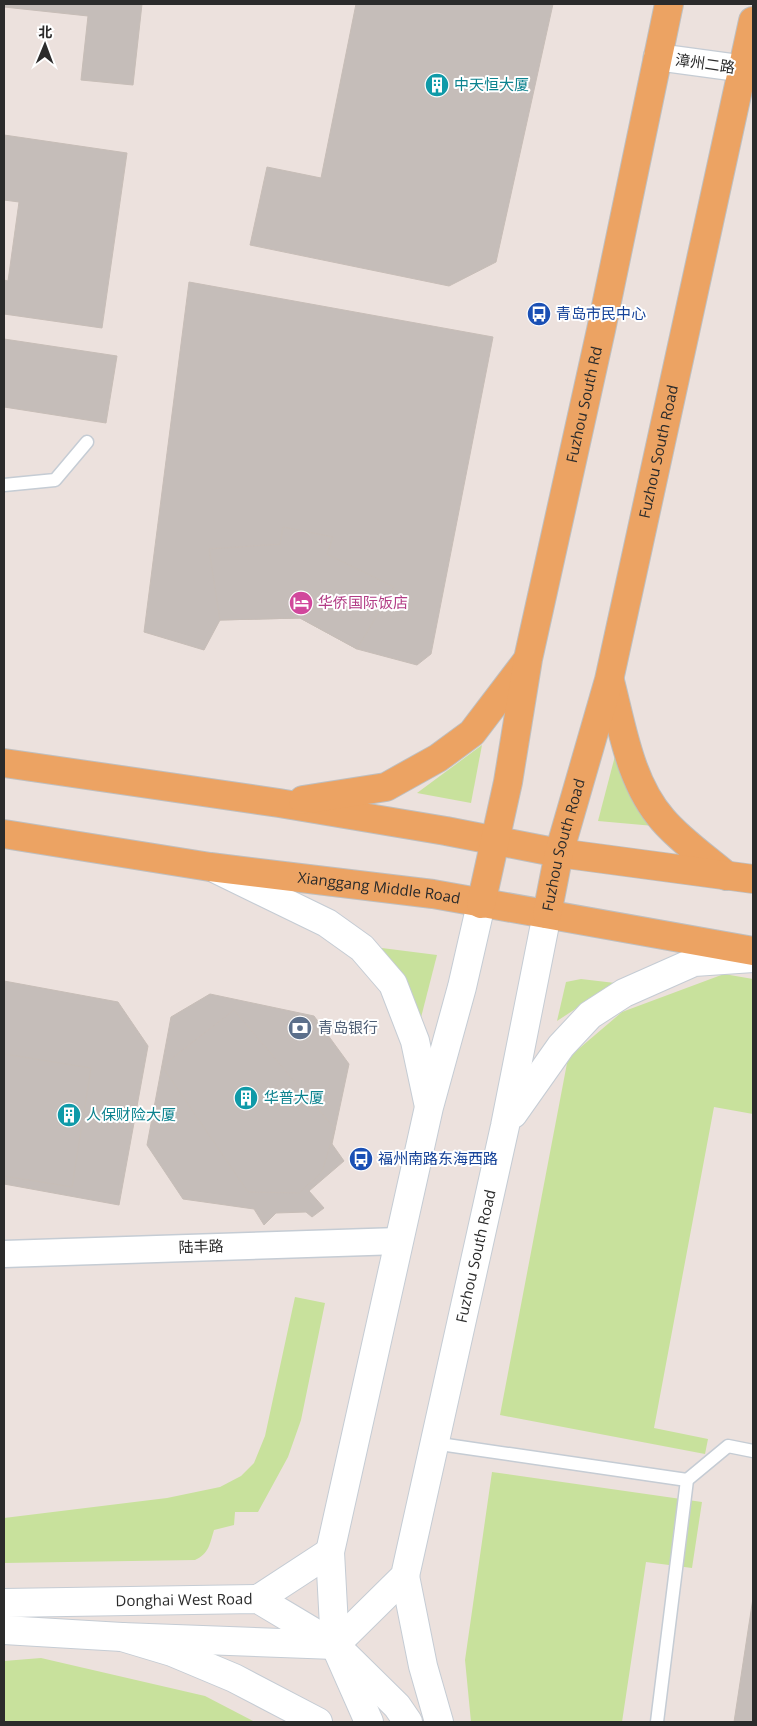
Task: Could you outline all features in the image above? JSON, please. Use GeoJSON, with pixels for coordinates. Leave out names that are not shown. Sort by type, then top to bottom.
{"type":"FeatureCollection","features":[{"type":"Feature","properties":{"kind":"main road","name":"Fuzhou South Rd"},"geometry":{"type":"LineString","coordinates":[[528,659],[601,330],[669,4]]}},
{"type":"Feature","properties":{"kind":"main road","name":"Fuzhou South Road"},"geometry":{"type":"LineString","coordinates":[[405,1576],[433,1443],[505,1126],[559,853],[610,680],[748,70],[753,21]]}},
{"type":"Feature","properties":{"kind":"main road"},"geometry":{"type":"LineString","coordinates":[[279,803],[386,787],[438,758],[472,733],[528,659]]}},
{"type":"Feature","properties":{"kind":"main road"},"geometry":{"type":"LineString","coordinates":[[369,1722],[335,1645],[330,1552],[429,1107],[462,987],[495,841],[508,782],[528,659]]}},
{"type":"Feature","properties":{"kind":"main road"},"geometry":{"type":"LineString","coordinates":[[610,680],[628,750],[642,790],[663,820],[740,878]]}},
{"type":"Feature","properties":{"kind":"main road"},"geometry":{"type":"LineString","coordinates":[[4,763],[279,803],[446,831],[559,853],[740,878]]}},
{"type":"Feature","properties":{"kind":"main road","name":"Xianggang Middle Road"},"geometry":{"type":"LineString","coordinates":[[4,834],[210,867],[433,894],[753,951]]}},
{"type":"Feature","properties":{"kind":"main road"},"geometry":{"type":"LineString","coordinates":[[210,867],[327,923],[362,948],[392,984],[415,1041],[429,1107]]}},
{"type":"Feature","properties":{"kind":"main road"},"geometry":{"type":"LineString","coordinates":[[505,1126],[561,1046],[590,1015],[624,993],[694,962],[753,958]]}},
{"type":"Feature","properties":{"kind":"main road"},"geometry":{"type":"LineString","coordinates":[[258,1599],[330,1552]]}},
{"type":"Feature","properties":{"kind":"main road"},"geometry":{"type":"LineString","coordinates":[[4,1630],[335,1645],[405,1576]]}},
{"type":"Feature","properties":{"kind":"main road"},"geometry":{"type":"LineString","coordinates":[[405,1576],[424,1666],[439,1722]]}},
{"type":"Feature","properties":{"kind":"main road","name":"Donghai West Road"},"geometry":{"type":"LineString","coordinates":[[4,1602],[258,1599],[335,1645],[397,1706],[408,1722]]}},
{"type":"Feature","properties":{"kind":"main road"},"geometry":{"type":"LineString","coordinates":[[122,1636],[172,1652],[234,1678],[318,1722]]}},
{"type":"Feature","properties":{"kind":"street","name":"漳州二路"},"geometry":{"type":"LineString","coordinates":[[658,57],[748,70]]}},
{"type":"Feature","properties":{"kind":"street","name":"陆丰路"},"geometry":{"type":"LineString","coordinates":[[4,1254],[399,1241]]}},
{"type":"Feature","properties":{"kind":"lane"},"geometry":{"type":"LineString","coordinates":[[4,485],[55,480],[87,442]]}},
{"type":"Feature","properties":{"kind":"lane"},"geometry":{"type":"LineString","coordinates":[[433,1443],[687,1480]]}},
{"type":"Feature","properties":{"kind":"lane"},"geometry":{"type":"LineString","coordinates":[[657,1722],[687,1480],[728,1446],[753,1450]]}},
{"type":"Feature","properties":{"kind":"green space"},"geometry":{"type":"Polygon","coordinates":[[[482,745],[471,803],[417,793],[482,745]]]}},
{"type":"Feature","properties":{"kind":"green space"},"geometry":{"type":"Polygon","coordinates":[[[615,756],[654,826],[598,821],[615,756]]]}},
{"type":"Feature","properties":{"kind":"green space"},"geometry":{"type":"Polygon","coordinates":[[[366,946],[437,955],[415,1041],[366,946]]]}},
{"type":"Feature","properties":{"kind":"green space"},"geometry":{"type":"Polygon","coordinates":[[[724,974],[753,979],[753,1114],[714,1107],[654,1428],[708,1439],[705,1454],[500,1415],[568,1058],[622,1012],[724,974]]]}},
{"type":"Feature","properties":{"kind":"green space"},"geometry":{"type":"Polygon","coordinates":[[[581,979],[615,983],[557,1021],[566,982],[581,979]]]}},
{"type":"Feature","properties":{"kind":"green space"},"geometry":{"type":"Polygon","coordinates":[[[295,1297],[325,1303],[301,1420],[288,1457],[258,1512],[235,1512],[234,1525],[214,1530],[206,1551],[200,1558],[195,1560],[4,1563],[4,1518],[167,1498],[220,1487],[241,1476],[254,1463],[265,1436],[295,1297]]]}},
{"type":"Feature","properties":{"kind":"green space"},"geometry":{"type":"Polygon","coordinates":[[[492,1472],[702,1502],[692,1568],[646,1562],[622,1722],[471,1722],[465,1660],[492,1472]]]}},
{"type":"Feature","properties":{"kind":"green space"},"geometry":{"type":"Polygon","coordinates":[[[41,1658],[205,1696],[255,1722],[4,1722],[4,1661],[41,1658]]]}},
{"type":"Feature","properties":{"kind":"building"},"geometry":{"type":"Polygon","coordinates":[[[4,4],[142,4],[133,85],[81,80],[88,16],[4,7],[4,4]]]}},
{"type":"Feature","properties":{"kind":"building","name":"中天恒大厦"},"geometry":{"type":"Polygon","coordinates":[[[356,4],[553,4],[496,262],[449,286],[250,245],[267,167],[321,178],[356,4]]]}},
{"type":"Feature","properties":{"kind":"building"},"geometry":{"type":"Polygon","coordinates":[[[4,135],[127,153],[102,328],[4,314],[4,280],[8,281],[19,202],[4,200],[4,135]]]}},
{"type":"Feature","properties":{"kind":"building"},"geometry":{"type":"Polygon","coordinates":[[[189,282],[493,337],[431,654],[417,665],[357,649],[300,618],[220,620],[204,650],[144,632],[189,282]]]}},
{"type":"Feature","properties":{"kind":"building"},"geometry":{"type":"Polygon","coordinates":[[[4,339],[117,356],[106,423],[4,407],[4,339]]]}},
{"type":"Feature","properties":{"kind":"building","name":"华侨国际饭店"},"geometry":{"type":"Polygon","coordinates":[[[283,527],[333,537],[327,554],[394,587],[357,649],[300,618],[220,620],[209,549],[280,544],[283,527]]]}},
{"type":"Feature","properties":{"kind":"building","name":"人保财险大厦"},"geometry":{"type":"Polygon","coordinates":[[[4,981],[118,1002],[148,1046],[119,1205],[4,1184],[4,981]]]}},
{"type":"Feature","properties":{"kind":"building"},"geometry":{"type":"Polygon","coordinates":[[[210,994],[314,1016],[349,1064],[332,1144],[344,1161],[309,1191],[324,1208],[312,1217],[306,1212],[276,1213],[264,1225],[254,1209],[183,1199],[147,1145],[171,1017],[210,994]]]}},
{"type":"Feature","properties":{"kind":"building","name":"华普大厦"},"geometry":{"type":"Polygon","coordinates":[[[234,1010],[335,1129],[322,1172],[299,1193],[248,1192],[162,1066],[234,1010]]]}},
{"type":"Feature","properties":{"kind":"building"},"geometry":{"type":"Polygon","coordinates":[[[4,1054],[91,1068],[72,1187],[4,1176],[4,1054]]]}},
{"type":"Feature","properties":{"kind":"building"},"geometry":{"type":"Polygon","coordinates":[[[753,1598],[753,1722],[734,1722],[753,1598]]]}},
{"type":"Feature","properties":{"kind":"place","name":"中天恒大厦"},"geometry":{"type":"Point","coordinates":[437,85]}},
{"type":"Feature","properties":{"kind":"place","name":"青岛市民中心"},"geometry":{"type":"Point","coordinates":[539,314]}},
{"type":"Feature","properties":{"kind":"place","name":"华侨国际饭店"},"geometry":{"type":"Point","coordinates":[301,603]}},
{"type":"Feature","properties":{"kind":"place","name":"青岛银行"},"geometry":{"type":"Point","coordinates":[300,1028]}},
{"type":"Feature","properties":{"kind":"place","name":"华普大厦"},"geometry":{"type":"Point","coordinates":[246,1098]}},
{"type":"Feature","properties":{"kind":"place","name":"人保财险大厦"},"geometry":{"type":"Point","coordinates":[69,1115]}},
{"type":"Feature","properties":{"kind":"place","name":"福州南路东海西路"},"geometry":{"type":"Point","coordinates":[361,1159]}}]}
